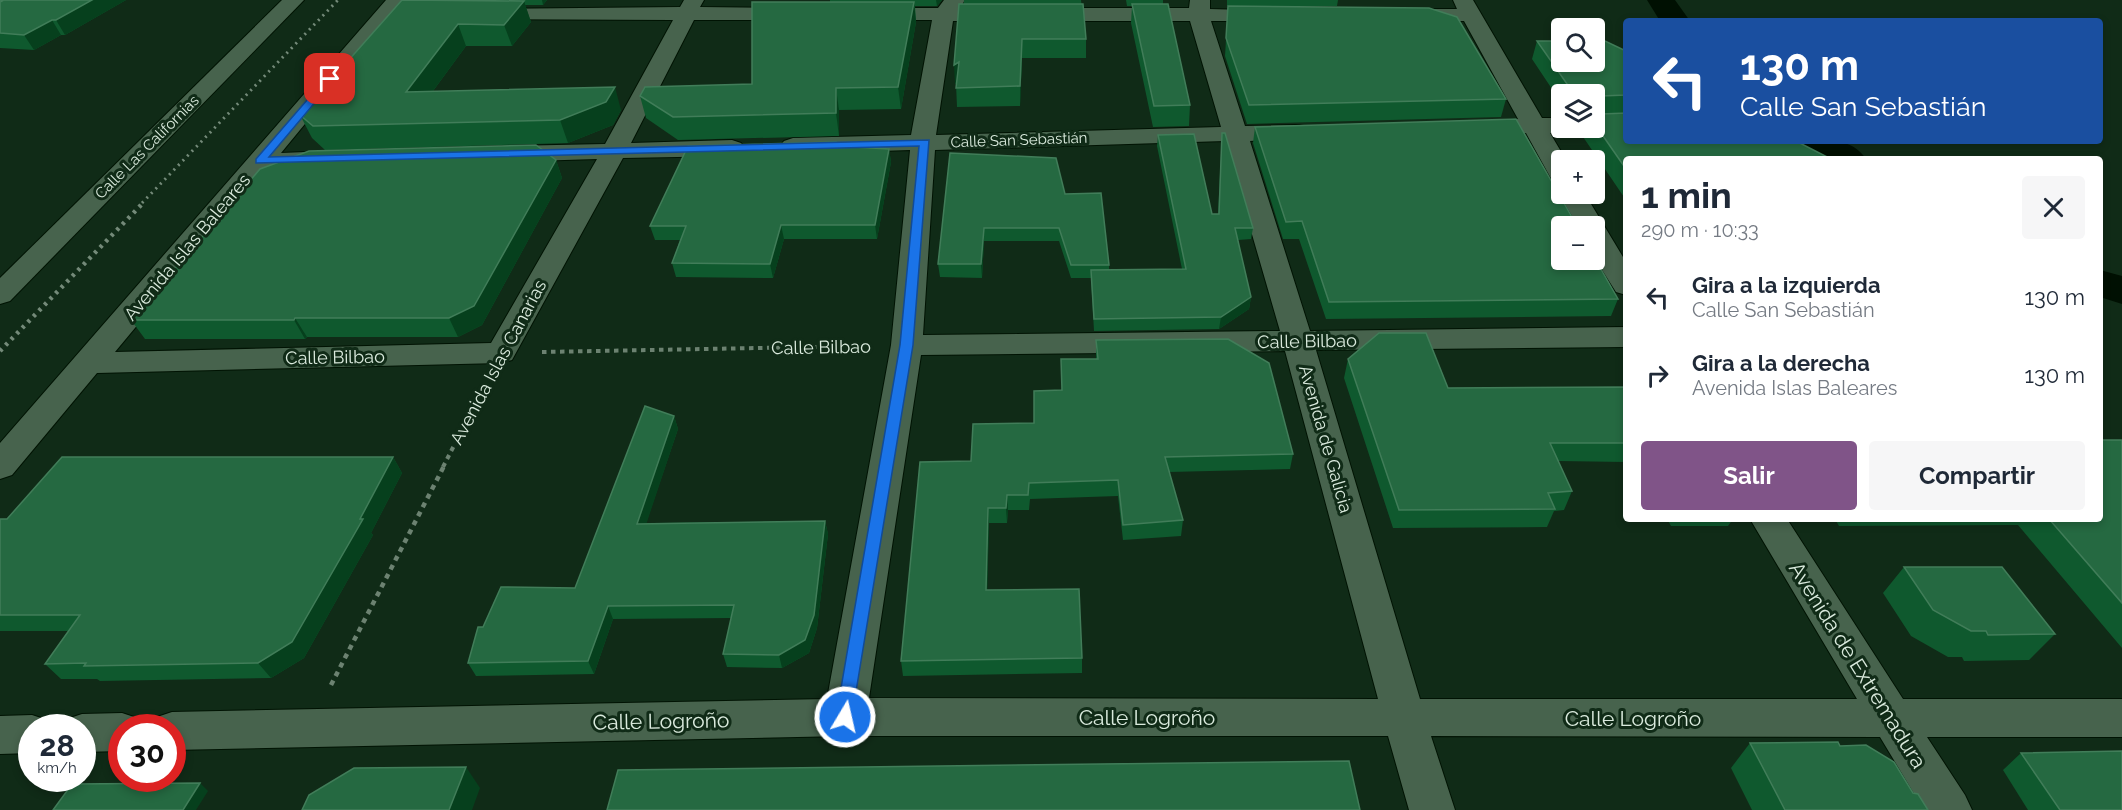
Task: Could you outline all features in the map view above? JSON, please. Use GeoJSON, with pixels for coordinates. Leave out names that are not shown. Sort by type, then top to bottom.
{"type":"FeatureCollection","features":[{"type":"Feature","properties":{"kind":"street","name":"Calle Las Californias"},"geometry":{"type":"LineString","coordinates":[[0,295],[294,0]]}},
{"type":"Feature","properties":{"kind":"street"},"geometry":{"type":"LineString","coordinates":[[468,13],[691,7],[815,14]]}},
{"type":"Feature","properties":{"kind":"street","name":"Avenida Islas Canarias"},"geometry":{"type":"LineString","coordinates":[[501,353],[614,151],[691,7]]}},
{"type":"Feature","properties":{"kind":"street"},"geometry":{"type":"LineString","coordinates":[[845,717],[907,345],[925,120],[950,7]]}},
{"type":"Feature","properties":{"kind":"street"},"geometry":{"type":"LineString","coordinates":[[850,14],[950,7],[1199,7],[1291,15]]}},
{"type":"Feature","properties":{"kind":"street","name":"Avenida de Galicia"},"geometry":{"type":"LineString","coordinates":[[1199,7],[1298,341],[1432,810]]}},
{"type":"Feature","properties":{"kind":"street"},"geometry":{"type":"LineString","coordinates":[[1383,15],[1467,8],[1551,157]]}},
{"type":"Feature","properties":{"kind":"street","name":"Avenida Islas Baleares"},"geometry":{"type":"LineString","coordinates":[[0,466],[260,161],[398,9]]}},
{"type":"Feature","properties":{"kind":"street"},"geometry":{"type":"LineString","coordinates":[[1453,128],[1551,125]]}},
{"type":"Feature","properties":{"kind":"street","name":"Calle San Sebastián"},"geometry":{"type":"LineString","coordinates":[[484,155],[1327,131]]}},
{"type":"Feature","properties":{"kind":"street"},"geometry":{"type":"LineString","coordinates":[[260,161],[355,158]]}},
{"type":"Feature","properties":{"kind":"street"},"geometry":{"type":"LineString","coordinates":[[1605,251],[1623,281]]}},
{"type":"Feature","properties":{"kind":"street","name":"Calle Bilbao"},"geometry":{"type":"LineString","coordinates":[[907,345],[1623,337]]}},
{"type":"Feature","properties":{"kind":"street","name":"Calle Bilbao"},"geometry":{"type":"LineString","coordinates":[[88,363],[501,353]]}},
{"type":"Feature","properties":{"kind":"street","name":"Avenida de Extremadura"},"geometry":{"type":"LineString","coordinates":[[1770,522],[1889,718],[1949,810]]}},
{"type":"Feature","properties":{"kind":"street","name":"Calle Logroño"},"geometry":{"type":"LineString","coordinates":[[186,731],[845,717],[2122,718]]}},
{"type":"Feature","properties":{"kind":"street"},"geometry":{"type":"LineString","coordinates":[[0,735],[18,734]]}},
{"type":"Feature","properties":{"kind":"path","name":"Calle Bilbao"},"geometry":{"type":"LineString","coordinates":[[501,353],[907,345]]}},
{"type":"Feature","properties":{"kind":"path","name":"Avenida Islas Canarias"},"geometry":{"type":"LineString","coordinates":[[309,728],[501,353]]}},
{"type":"Feature","properties":{"kind":"building"},"geometry":{"type":"Polygon","coordinates":[[[0,0],[92,0],[24,35],[0,33],[0,2],[2,1],[0,0]]]}},
{"type":"Feature","properties":{"kind":"building"},"geometry":{"type":"Polygon","coordinates":[[[402,0],[524,1],[504,25],[458,24],[406,92],[615,87],[606,102],[560,120],[313,126],[300,115],[402,0]]]}},
{"type":"Feature","properties":{"kind":"building"},"geometry":{"type":"Polygon","coordinates":[[[752,2],[914,2],[898,87],[836,88],[836,113],[673,117],[640,96],[645,87],[752,84],[752,2]]]}},
{"type":"Feature","properties":{"kind":"building"},"geometry":{"type":"Polygon","coordinates":[[[959,4],[1083,4],[1086,39],[1022,39],[1020,86],[956,88],[959,62],[954,65],[959,4]]]}},
{"type":"Feature","properties":{"kind":"building"},"geometry":{"type":"Polygon","coordinates":[[[1132,4],[1168,4],[1190,105],[1154,106],[1132,4]]]}},
{"type":"Feature","properties":{"kind":"building"},"geometry":{"type":"Polygon","coordinates":[[[1228,6],[1429,8],[1457,17],[1506,99],[1249,105],[1226,38],[1228,6]]]}},
{"type":"Feature","properties":{"kind":"building"},"geometry":{"type":"Polygon","coordinates":[[[1537,41],[1551,41],[1551,61],[1537,41]]]}},
{"type":"Feature","properties":{"kind":"building"},"geometry":{"type":"Polygon","coordinates":[[[1605,41],[1623,50],[1623,95],[1605,96],[1605,84],[1567,84],[1559,72],[1605,72],[1605,41]]]}},
{"type":"Feature","properties":{"kind":"building"},"geometry":{"type":"Polygon","coordinates":[[[1623,113],[1623,144],[1802,144],[1825,156],[1623,156],[1623,165],[1604,138],[1605,114],[1623,113]]]}},
{"type":"Feature","properties":{"kind":"building"},"geometry":{"type":"Polygon","coordinates":[[[1516,119],[1551,180],[1551,204],[1564,204],[1571,216],[1551,216],[1551,270],[1601,270],[1618,299],[1329,302],[1302,221],[1286,222],[1255,127],[1516,119]]]}},
{"type":"Feature","properties":{"kind":"building"},"geometry":{"type":"Polygon","coordinates":[[[1222,133],[1225,133],[1253,228],[1235,228],[1251,297],[1221,317],[1094,319],[1091,270],[1186,269],[1158,135],[1194,134],[1212,214],[1219,214],[1222,133]]]}},
{"type":"Feature","properties":{"kind":"building"},"geometry":{"type":"Polygon","coordinates":[[[836,142],[836,146],[889,149],[875,225],[781,225],[770,264],[672,263],[686,226],[650,226],[688,146],[836,142]]]}},
{"type":"Feature","properties":{"kind":"building"},"geometry":{"type":"Polygon","coordinates":[[[536,145],[556,160],[474,306],[449,318],[131,320],[260,169],[309,151],[536,145]]]}},
{"type":"Feature","properties":{"kind":"building"},"geometry":{"type":"Polygon","coordinates":[[[950,153],[1056,158],[1065,194],[1101,193],[1109,265],[1071,265],[1059,228],[984,228],[981,264],[938,264],[950,153]]]}},
{"type":"Feature","properties":{"kind":"building"},"geometry":{"type":"Polygon","coordinates":[[[1379,333],[1426,333],[1448,388],[1623,387],[1623,443],[1550,443],[1572,491],[1548,493],[1555,509],[1399,510],[1348,359],[1379,333]]]}},
{"type":"Feature","properties":{"kind":"building"},"geometry":{"type":"Polygon","coordinates":[[[1228,339],[1269,363],[1293,454],[1165,457],[1183,520],[1123,525],[1118,480],[1029,483],[1028,495],[1007,495],[1006,508],[988,508],[986,590],[1079,589],[1082,658],[901,661],[920,462],[971,461],[973,424],[1034,423],[1034,391],[1062,390],[1061,359],[1098,359],[1096,340],[1228,339]]]}},
{"type":"Feature","properties":{"kind":"building"},"geometry":{"type":"Polygon","coordinates":[[[645,406],[674,416],[637,524],[825,521],[814,615],[805,640],[779,655],[723,654],[734,605],[608,606],[588,661],[468,663],[478,627],[483,627],[501,587],[575,588],[645,406]]]}},
{"type":"Feature","properties":{"kind":"building"},"geometry":{"type":"Polygon","coordinates":[[[2103,440],[2122,440],[2122,603],[2052,522],[2103,522],[2103,440]]]}},
{"type":"Feature","properties":{"kind":"building"},"geometry":{"type":"Polygon","coordinates":[[[62,457],[393,457],[360,519],[363,519],[292,642],[258,663],[84,666],[86,663],[45,664],[80,615],[0,615],[0,519],[7,519],[62,457]]]}},
{"type":"Feature","properties":{"kind":"building"},"geometry":{"type":"Polygon","coordinates":[[[1904,567],[2002,567],[2055,634],[1988,635],[1986,631],[1971,631],[1933,610],[1904,567]]]}},
{"type":"Feature","properties":{"kind":"building"},"geometry":{"type":"Polygon","coordinates":[[[1838,742],[1840,746],[1866,745],[1894,762],[1913,793],[1918,794],[1928,810],[1785,810],[1750,743],[1838,742]]]}},
{"type":"Feature","properties":{"kind":"building"},"geometry":{"type":"Polygon","coordinates":[[[2122,751],[2122,810],[2060,810],[2021,753],[2122,751]]]}},
{"type":"Feature","properties":{"kind":"building"},"geometry":{"type":"Polygon","coordinates":[[[1349,761],[1360,810],[607,810],[618,770],[1349,761]]]}},
{"type":"Feature","properties":{"kind":"building"},"geometry":{"type":"Polygon","coordinates":[[[466,767],[449,810],[302,810],[309,795],[354,768],[466,767]]]}},
{"type":"Feature","properties":{"kind":"building"},"geometry":{"type":"Polygon","coordinates":[[[186,783],[200,783],[183,810],[53,810],[66,792],[96,792],[96,784],[108,784],[108,792],[186,792],[186,783]]]}},
{"type":"Feature","properties":{"kind":"waterway"},"geometry":{"type":"LineString","coordinates":[[1661,0],[1673,18]]}},
{"type":"Feature","properties":{"kind":"waterway"},"geometry":{"type":"LineString","coordinates":[[1824,144],[1843,156]]}},
{"type":"Feature","properties":{"kind":"waterway"},"geometry":{"type":"LineString","coordinates":[[2103,283],[2122,291]]}},
{"type":"Feature","properties":{"kind":"railway"},"geometry":{"type":"LineString","coordinates":[[142,203],[338,0]]}},
{"type":"Feature","properties":{"kind":"railway"},"geometry":{"type":"LineString","coordinates":[[0,351],[144,202]]}},
{"type":"Feature","properties":{"kind":"route"},"geometry":{"type":"LineString","coordinates":[[330,79],[260,161],[925,142],[907,345],[845,717]]}}]}
